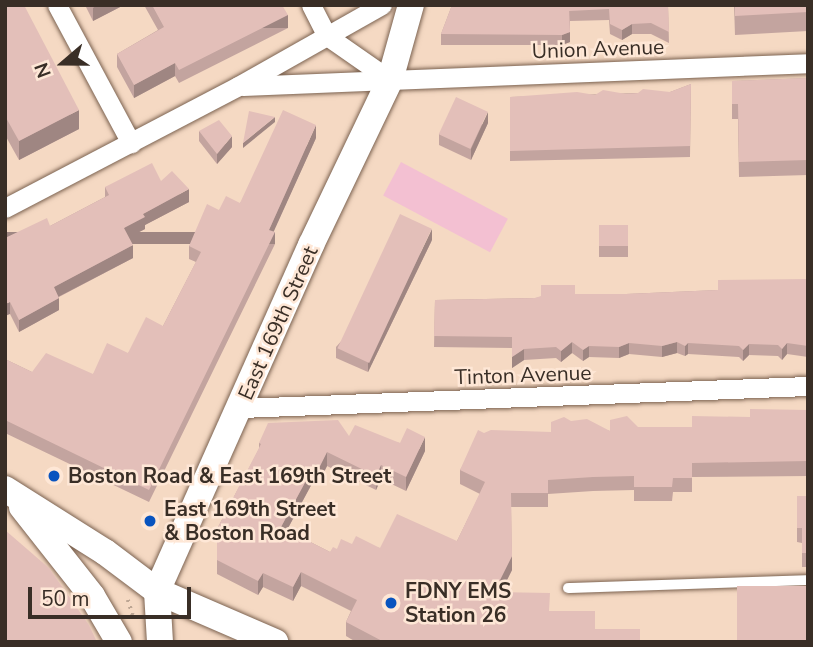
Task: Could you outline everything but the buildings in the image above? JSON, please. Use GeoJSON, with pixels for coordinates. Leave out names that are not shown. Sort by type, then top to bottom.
{"type":"FeatureCollection","features":[{"type":"Feature","properties":{"kind":"street"},"geometry":{"type":"LineString","coordinates":[[57,5],[131,143]]}},
{"type":"Feature","properties":{"kind":"street"},"geometry":{"type":"LineString","coordinates":[[311,5],[327,36],[390,80]]}},
{"type":"Feature","properties":{"kind":"street","name":"Union Avenue"},"geometry":{"type":"LineString","coordinates":[[5,208],[238,86],[382,5]]}},
{"type":"Feature","properties":{"kind":"street","name":"East 169th Street"},"geometry":{"type":"LineString","coordinates":[[160,642],[157,591],[312,245],[390,80],[411,5]]}},
{"type":"Feature","properties":{"kind":"street","name":"Union Avenue"},"geometry":{"type":"LineString","coordinates":[[238,86],[808,63]]}},
{"type":"Feature","properties":{"kind":"street","name":"Tinton Avenue"},"geometry":{"type":"LineString","coordinates":[[240,408],[808,386]]}},
{"type":"Feature","properties":{"kind":"street"},"geometry":{"type":"LineString","coordinates":[[8,490],[105,552],[157,591],[275,642]]}},
{"type":"Feature","properties":{"kind":"street"},"geometry":{"type":"LineString","coordinates":[[8,490],[92,596],[120,642]]}},
{"type":"Feature","properties":{"kind":"lane"},"geometry":{"type":"LineString","coordinates":[[568,588],[808,580]]}},
{"type":"Feature","properties":{"kind":"shaded area"},"geometry":{"type":"Polygon","coordinates":[[[401,162],[508,219],[490,252],[383,196],[401,162]]]}},
{"type":"Feature","properties":{"kind":"place","name":"Boston Road & East 169th Street"},"geometry":{"type":"Point","coordinates":[54,476]}},
{"type":"Feature","properties":{"kind":"place","name":"East 169th Street & Boston Road"},"geometry":{"type":"Point","coordinates":[150,521]}},
{"type":"Feature","properties":{"kind":"place","name":"FDNY EMS Station 26"},"geometry":{"type":"Point","coordinates":[391,603]}}]}
